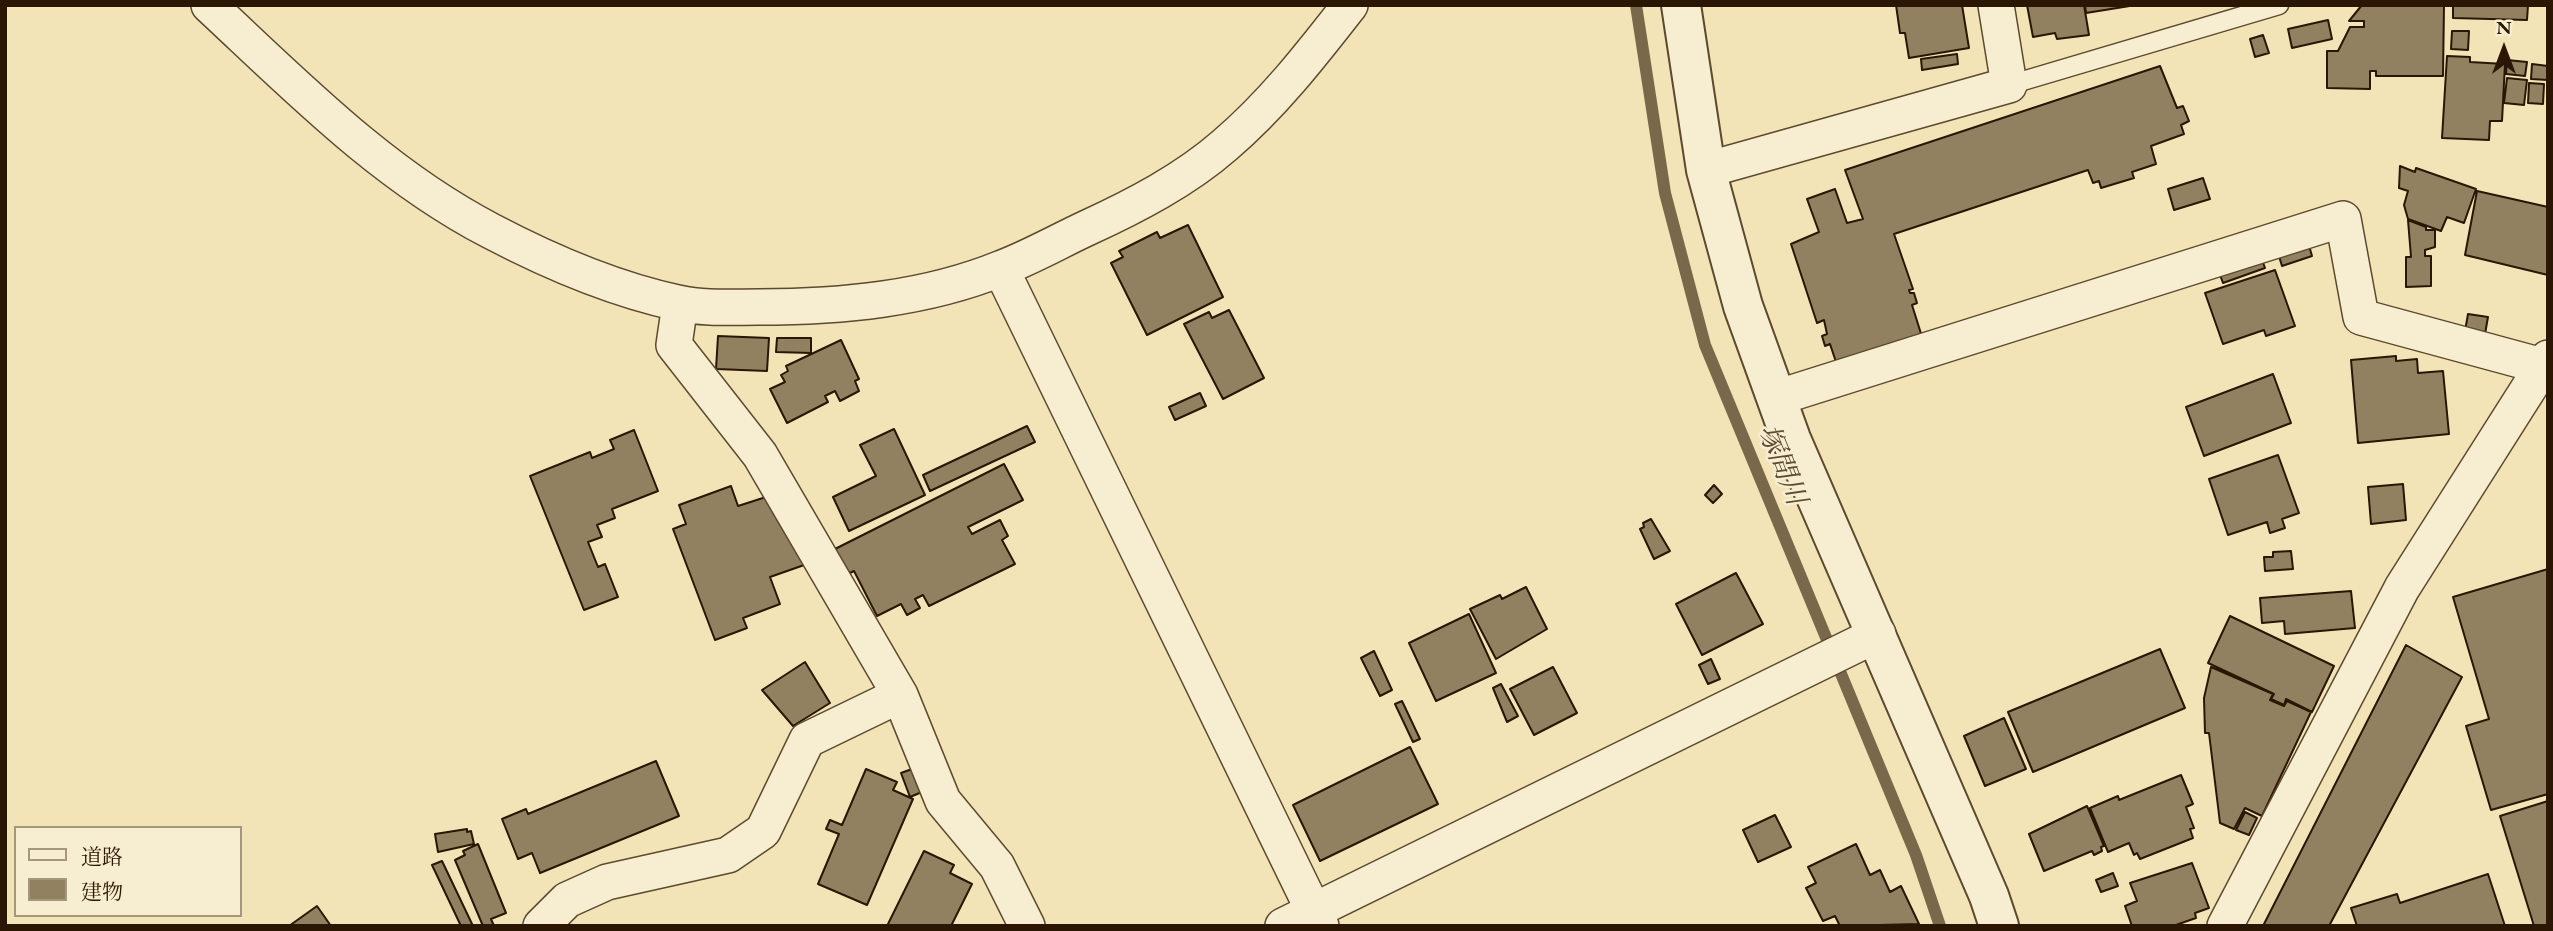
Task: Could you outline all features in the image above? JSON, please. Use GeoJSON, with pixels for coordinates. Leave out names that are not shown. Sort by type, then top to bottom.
{"type":"FeatureCollection","features":[{"type":"Feature","properties":{"kind":"street"},"geometry":{"type":"LineString","coordinates":[[209,5],[289,82],[424,191],[489,230],[576,271],[681,304],[808,307],[877,301],[935,289],[1001,269],[1138,204],[1223,148],[1281,93],[1350,5]]}},
{"type":"Feature","properties":{"kind":"street"},"geometry":{"type":"LineString","coordinates":[[1681,5],[1706,170],[1743,306],[1863,640],[1989,896],[1998,926]]}},
{"type":"Feature","properties":{"kind":"street"},"geometry":{"type":"LineString","coordinates":[[1706,170],[2009,85],[1996,5]]}},
{"type":"Feature","properties":{"kind":"street"},"geometry":{"type":"LineString","coordinates":[[1776,398],[2343,219],[2361,317],[2545,362],[2402,588],[2225,926]]}},
{"type":"Feature","properties":{"kind":"street"},"geometry":{"type":"LineString","coordinates":[[1001,269],[1317,918]]}},
{"type":"Feature","properties":{"kind":"street"},"geometry":{"type":"LineString","coordinates":[[681,304],[674,345],[760,455],[900,695],[943,801],[998,866],[1027,926]]}},
{"type":"Feature","properties":{"kind":"street"},"geometry":{"type":"LineString","coordinates":[[1283,926],[1317,918],[1809,665],[1863,640]]}},
{"type":"Feature","properties":{"kind":"street"},"geometry":{"type":"LineString","coordinates":[[541,926],[567,900],[607,882],[728,855],[763,831],[807,740],[900,695]]}},
{"type":"Feature","properties":{"kind":"lane"},"geometry":{"type":"LineString","coordinates":[[2009,85],[2279,5]]}},
{"type":"Feature","properties":{"kind":"building"},"geometry":{"type":"Polygon","coordinates":[[[1896,5],[1962,5],[1969,48],[1909,58],[1905,33],[1900,33],[1896,5]]]}},
{"type":"Feature","properties":{"kind":"building"},"geometry":{"type":"Polygon","coordinates":[[[2027,5],[2084,5],[2089,35],[2057,39],[2055,33],[2033,37],[2027,5]]]}},
{"type":"Feature","properties":{"kind":"building"},"geometry":{"type":"Polygon","coordinates":[[[2085,5],[2136,5],[2086,13],[2085,5]]]}},
{"type":"Feature","properties":{"kind":"building"},"geometry":{"type":"Polygon","coordinates":[[[2362,5],[2444,5],[2443,76],[2376,76],[2376,71],[2370,71],[2370,89],[2327,88],[2327,51],[2338,51],[2350,27],[2364,27],[2364,21],[2349,21],[2362,5]]]}},
{"type":"Feature","properties":{"kind":"building"},"geometry":{"type":"Polygon","coordinates":[[[2453,5],[2528,5],[2527,20],[2453,18],[2453,5]]]}},
{"type":"Feature","properties":{"kind":"building"},"geometry":{"type":"Polygon","coordinates":[[[2328,20],[2332,39],[2292,48],[2288,29],[2328,20]]]}},
{"type":"Feature","properties":{"kind":"building"},"geometry":{"type":"Polygon","coordinates":[[[2452,31],[2469,31],[2468,50],[2451,49],[2452,31]]]}},
{"type":"Feature","properties":{"kind":"building"},"geometry":{"type":"Polygon","coordinates":[[[2263,35],[2269,53],[2255,57],[2250,39],[2263,35]]]}},
{"type":"Feature","properties":{"kind":"building"},"geometry":{"type":"Polygon","coordinates":[[[1957,54],[1958,64],[1922,70],[1921,59],[1957,54]]]}},
{"type":"Feature","properties":{"kind":"building"},"geometry":{"type":"Polygon","coordinates":[[[2447,56],[2470,57],[2470,62],[2505,64],[2502,121],[2490,121],[2489,140],[2442,138],[2447,56]]]}},
{"type":"Feature","properties":{"kind":"building"},"geometry":{"type":"Polygon","coordinates":[[[2507,60],[2527,62],[2525,76],[2506,74],[2507,60]]]}},
{"type":"Feature","properties":{"kind":"building"},"geometry":{"type":"Polygon","coordinates":[[[2532,64],[2548,66],[2548,80],[2531,79],[2532,64]]]}},
{"type":"Feature","properties":{"kind":"building"},"geometry":{"type":"Polygon","coordinates":[[[2160,66],[2177,108],[2183,106],[2189,121],[2181,125],[2184,134],[2151,146],[2156,164],[2132,172],[2134,178],[2101,188],[2099,181],[2093,183],[2088,170],[1894,234],[1913,289],[1909,290],[1910,293],[1914,293],[1917,303],[1912,305],[1923,340],[1838,368],[1830,344],[1825,346],[1822,336],[1827,334],[1824,320],[1817,323],[1791,244],[1819,232],[1807,199],[1835,189],[1847,223],[1863,219],[1845,170],[2160,66]]]}},
{"type":"Feature","properties":{"kind":"building"},"geometry":{"type":"Polygon","coordinates":[[[2507,78],[2527,80],[2524,105],[2504,103],[2507,78]]]}},
{"type":"Feature","properties":{"kind":"building"},"geometry":{"type":"Polygon","coordinates":[[[2529,83],[2544,84],[2543,104],[2528,103],[2529,83]]]}},
{"type":"Feature","properties":{"kind":"building"},"geometry":{"type":"Polygon","coordinates":[[[2400,166],[2415,172],[2416,168],[2476,189],[2464,223],[2447,217],[2441,231],[2408,219],[2404,205],[2408,191],[2399,188],[2400,166]]]}},
{"type":"Feature","properties":{"kind":"building"},"geometry":{"type":"Polygon","coordinates":[[[2203,178],[2210,199],[2174,210],[2168,189],[2203,178]]]}},
{"type":"Feature","properties":{"kind":"building"},"geometry":{"type":"Polygon","coordinates":[[[2477,191],[2548,207],[2548,275],[2465,255],[2477,191]]]}},
{"type":"Feature","properties":{"kind":"building"},"geometry":{"type":"Polygon","coordinates":[[[2408,220],[2426,227],[2426,230],[2435,230],[2435,247],[2425,250],[2425,256],[2431,256],[2431,286],[2406,287],[2406,257],[2411,257],[2408,220]]]}},
{"type":"Feature","properties":{"kind":"building"},"geometry":{"type":"Polygon","coordinates":[[[1188,225],[1223,297],[1147,335],[1111,263],[1123,257],[1119,251],[1157,232],[1160,238],[1188,225]]]}},
{"type":"Feature","properties":{"kind":"building"},"geometry":{"type":"Polygon","coordinates":[[[2308,242],[2312,256],[2282,266],[2278,253],[2308,242]]]}},
{"type":"Feature","properties":{"kind":"building"},"geometry":{"type":"Polygon","coordinates":[[[2261,257],[2265,268],[2223,283],[2219,272],[2261,257]]]}},
{"type":"Feature","properties":{"kind":"building"},"geometry":{"type":"Polygon","coordinates":[[[2275,270],[2295,326],[2266,336],[2264,330],[2223,344],[2205,293],[2275,270]]]}},
{"type":"Feature","properties":{"kind":"building"},"geometry":{"type":"Polygon","coordinates":[[[1229,310],[1264,378],[1223,399],[1184,324],[1209,312],[1212,318],[1229,310]]]}},
{"type":"Feature","properties":{"kind":"building"},"geometry":{"type":"Polygon","coordinates":[[[2468,314],[2488,317],[2485,334],[2465,331],[2468,314]]]}},
{"type":"Feature","properties":{"kind":"building"},"geometry":{"type":"Polygon","coordinates":[[[718,336],[769,338],[767,371],[716,369],[718,336]]]}},
{"type":"Feature","properties":{"kind":"building"},"geometry":{"type":"Polygon","coordinates":[[[777,338],[811,338],[811,353],[776,352],[777,338]]]}},
{"type":"Feature","properties":{"kind":"building"},"geometry":{"type":"Polygon","coordinates":[[[841,340],[859,379],[855,381],[859,391],[840,401],[835,391],[825,396],[828,402],[787,423],[770,389],[785,382],[781,375],[788,371],[786,366],[841,340]]]}},
{"type":"Feature","properties":{"kind":"building"},"geometry":{"type":"Polygon","coordinates":[[[2396,356],[2396,361],[2417,359],[2418,373],[2443,371],[2449,434],[2358,443],[2351,360],[2396,356]]]}},
{"type":"Feature","properties":{"kind":"building"},"geometry":{"type":"Polygon","coordinates":[[[2273,374],[2291,423],[2204,456],[2186,407],[2273,374]]]}},
{"type":"Feature","properties":{"kind":"building"},"geometry":{"type":"Polygon","coordinates":[[[1200,393],[1206,406],[1175,420],[1169,407],[1200,393]]]}},
{"type":"Feature","properties":{"kind":"building"},"geometry":{"type":"Polygon","coordinates":[[[1027,426],[1035,442],[930,491],[923,475],[1027,426]]]}},
{"type":"Feature","properties":{"kind":"building"},"geometry":{"type":"Polygon","coordinates":[[[894,429],[925,495],[849,531],[833,497],[876,476],[860,445],[894,429]]]}},
{"type":"Feature","properties":{"kind":"building"},"geometry":{"type":"Polygon","coordinates":[[[634,430],[658,491],[612,509],[615,518],[597,525],[602,537],[588,542],[598,567],[605,564],[618,597],[584,610],[530,476],[590,452],[592,458],[614,449],[610,440],[634,430]]]}},
{"type":"Feature","properties":{"kind":"building"},"geometry":{"type":"Polygon","coordinates":[[[2278,455],[2299,513],[2282,519],[2285,528],[2270,533],[2267,522],[2228,535],[2209,479],[2278,455]]]}},
{"type":"Feature","properties":{"kind":"building"},"geometry":{"type":"Polygon","coordinates":[[[1004,464],[1023,500],[968,527],[972,534],[1000,520],[1008,536],[1002,540],[1015,564],[929,606],[923,595],[915,599],[920,608],[907,615],[901,604],[877,616],[854,571],[844,576],[831,551],[1004,464]]]}},
{"type":"Feature","properties":{"kind":"building"},"geometry":{"type":"Polygon","coordinates":[[[2403,484],[2406,520],[2371,524],[2368,487],[2403,484]]]}},
{"type":"Feature","properties":{"kind":"building"},"geometry":{"type":"Polygon","coordinates":[[[1714,485],[1722,494],[1713,503],[1705,495],[1714,485]]]}},
{"type":"Feature","properties":{"kind":"building"},"geometry":{"type":"Polygon","coordinates":[[[731,486],[738,506],[766,497],[807,564],[770,577],[780,604],[743,618],[747,628],[715,640],[673,529],[686,524],[679,505],[731,486]]]}},
{"type":"Feature","properties":{"kind":"building"},"geometry":{"type":"Polygon","coordinates":[[[1651,519],[1670,551],[1654,559],[1640,529],[1644,527],[1643,523],[1651,519]]]}},
{"type":"Feature","properties":{"kind":"building"},"geometry":{"type":"Polygon","coordinates":[[[2291,551],[2293,569],[2265,571],[2264,557],[2273,557],[2273,552],[2291,551]]]}},
{"type":"Feature","properties":{"kind":"building"},"geometry":{"type":"Polygon","coordinates":[[[2548,569],[2548,794],[2491,810],[2466,726],[2489,719],[2453,597],[2548,569]]]}},
{"type":"Feature","properties":{"kind":"building"},"geometry":{"type":"Polygon","coordinates":[[[1736,573],[1763,624],[1702,655],[1676,604],[1736,573]]]}},
{"type":"Feature","properties":{"kind":"building"},"geometry":{"type":"Polygon","coordinates":[[[1526,587],[1547,629],[1496,659],[1470,609],[1500,595],[1502,599],[1526,587]]]}},
{"type":"Feature","properties":{"kind":"building"},"geometry":{"type":"Polygon","coordinates":[[[2351,591],[2355,628],[2285,634],[2284,621],[2262,623],[2260,598],[2351,591]]]}},
{"type":"Feature","properties":{"kind":"building"},"geometry":{"type":"Polygon","coordinates":[[[1469,614],[1496,673],[1436,701],[1409,643],[1469,614]]]}},
{"type":"Feature","properties":{"kind":"building"},"geometry":{"type":"Polygon","coordinates":[[[2230,616],[2334,666],[2312,712],[2286,699],[2284,705],[2271,699],[2274,694],[2208,663],[2230,616]]]}},
{"type":"Feature","properties":{"kind":"building"},"geometry":{"type":"Polygon","coordinates":[[[2406,645],[2462,677],[2329,926],[2263,926],[2406,645]]]}},
{"type":"Feature","properties":{"kind":"building"},"geometry":{"type":"Polygon","coordinates":[[[2160,649],[2185,708],[2033,772],[2008,712],[2160,649]]]}},
{"type":"Feature","properties":{"kind":"building"},"geometry":{"type":"Polygon","coordinates":[[[1374,651],[1392,690],[1380,696],[1361,658],[1374,651]]]}},
{"type":"Feature","properties":{"kind":"building"},"geometry":{"type":"Polygon","coordinates":[[[1711,659],[1720,679],[1708,684],[1699,665],[1711,659]]]}},
{"type":"Feature","properties":{"kind":"building"},"geometry":{"type":"Polygon","coordinates":[[[805,662],[830,703],[793,726],[762,690],[805,662]]]}},
{"type":"Feature","properties":{"kind":"building"},"geometry":{"type":"Polygon","coordinates":[[[1553,667],[1577,713],[1534,735],[1510,689],[1553,667]]]}},
{"type":"Feature","properties":{"kind":"building"},"geometry":{"type":"Polygon","coordinates":[[[2211,667],[2273,694],[2270,700],[2284,706],[2287,701],[2311,712],[2262,816],[2245,808],[2234,829],[2220,823],[2209,733],[2205,733],[2204,698],[2211,667]]]}},
{"type":"Feature","properties":{"kind":"building"},"geometry":{"type":"Polygon","coordinates":[[[1501,684],[1518,716],[1507,722],[1493,688],[1501,684]]]}},
{"type":"Feature","properties":{"kind":"building"},"geometry":{"type":"Polygon","coordinates":[[[1402,701],[1420,739],[1413,742],[1395,704],[1402,701]]]}},
{"type":"Feature","properties":{"kind":"building"},"geometry":{"type":"Polygon","coordinates":[[[2004,718],[2026,769],[1985,786],[1964,736],[2004,718]]]}},
{"type":"Feature","properties":{"kind":"building"},"geometry":{"type":"Polygon","coordinates":[[[1410,747],[1438,804],[1320,861],[1293,805],[1410,747]]]}},
{"type":"Feature","properties":{"kind":"building"},"geometry":{"type":"Polygon","coordinates":[[[656,761],[679,816],[540,873],[532,853],[518,859],[502,819],[526,809],[528,814],[656,761]]]}},
{"type":"Feature","properties":{"kind":"building"},"geometry":{"type":"Polygon","coordinates":[[[866,769],[897,782],[893,790],[913,799],[867,905],[818,884],[839,834],[826,829],[830,820],[842,825],[866,769]]]}},
{"type":"Feature","properties":{"kind":"building"},"geometry":{"type":"Polygon","coordinates":[[[912,769],[922,792],[910,797],[901,773],[912,769]]]}},
{"type":"Feature","properties":{"kind":"building"},"geometry":{"type":"Polygon","coordinates":[[[2181,775],[2193,804],[2186,807],[2194,828],[2190,829],[2193,838],[2140,859],[2137,853],[2134,855],[2129,843],[2108,852],[2090,808],[2118,796],[2119,800],[2181,775]]]}},
{"type":"Feature","properties":{"kind":"building"},"geometry":{"type":"Polygon","coordinates":[[[2548,801],[2548,926],[2534,926],[2500,816],[2548,801]]]}},
{"type":"Feature","properties":{"kind":"building"},"geometry":{"type":"Polygon","coordinates":[[[2087,806],[2104,846],[2101,847],[2102,851],[2094,855],[2092,851],[2044,871],[2029,834],[2087,806]]]}},
{"type":"Feature","properties":{"kind":"building"},"geometry":{"type":"Polygon","coordinates":[[[2245,812],[2257,818],[2249,835],[2236,830],[2245,812]]]}},
{"type":"Feature","properties":{"kind":"building"},"geometry":{"type":"Polygon","coordinates":[[[1775,815],[1791,847],[1758,862],[1743,830],[1775,815]]]}},
{"type":"Feature","properties":{"kind":"building"},"geometry":{"type":"Polygon","coordinates":[[[467,829],[467,832],[471,831],[474,844],[438,852],[435,834],[467,829]]]}},
{"type":"Feature","properties":{"kind":"building"},"geometry":{"type":"Polygon","coordinates":[[[478,844],[506,913],[491,919],[494,926],[483,926],[455,860],[465,855],[463,851],[478,844]]]}},
{"type":"Feature","properties":{"kind":"building"},"geometry":{"type":"Polygon","coordinates":[[[1856,844],[1870,875],[1880,870],[1890,892],[1901,886],[1919,924],[1840,926],[1835,916],[1823,921],[1806,888],[1816,883],[1808,867],[1856,844]]]}},
{"type":"Feature","properties":{"kind":"building"},"geometry":{"type":"Polygon","coordinates":[[[924,851],[954,865],[950,873],[972,884],[951,926],[891,926],[888,924],[924,851]]]}},
{"type":"Feature","properties":{"kind":"building"},"geometry":{"type":"Polygon","coordinates":[[[442,861],[473,926],[461,926],[432,865],[442,861]]]}},
{"type":"Feature","properties":{"kind":"building"},"geometry":{"type":"Polygon","coordinates":[[[2192,863],[2209,908],[2195,913],[2196,918],[2173,926],[2132,926],[2125,906],[2137,901],[2130,883],[2192,863]]]}},
{"type":"Feature","properties":{"kind":"building"},"geometry":{"type":"Polygon","coordinates":[[[2113,873],[2118,886],[2101,892],[2096,880],[2113,873]]]}},
{"type":"Feature","properties":{"kind":"building"},"geometry":{"type":"Polygon","coordinates":[[[2488,874],[2505,926],[2357,926],[2351,908],[2397,894],[2400,903],[2488,874]]]}},
{"type":"Feature","properties":{"kind":"building"},"geometry":{"type":"Polygon","coordinates":[[[317,906],[331,926],[289,926],[317,906]]]}},
{"type":"Feature","properties":{"kind":"waterway","name":"塚間川"},"geometry":{"type":"LineString","coordinates":[[1636,5],[1665,193],[1705,345],[1916,855],[1940,926]]}}]}
